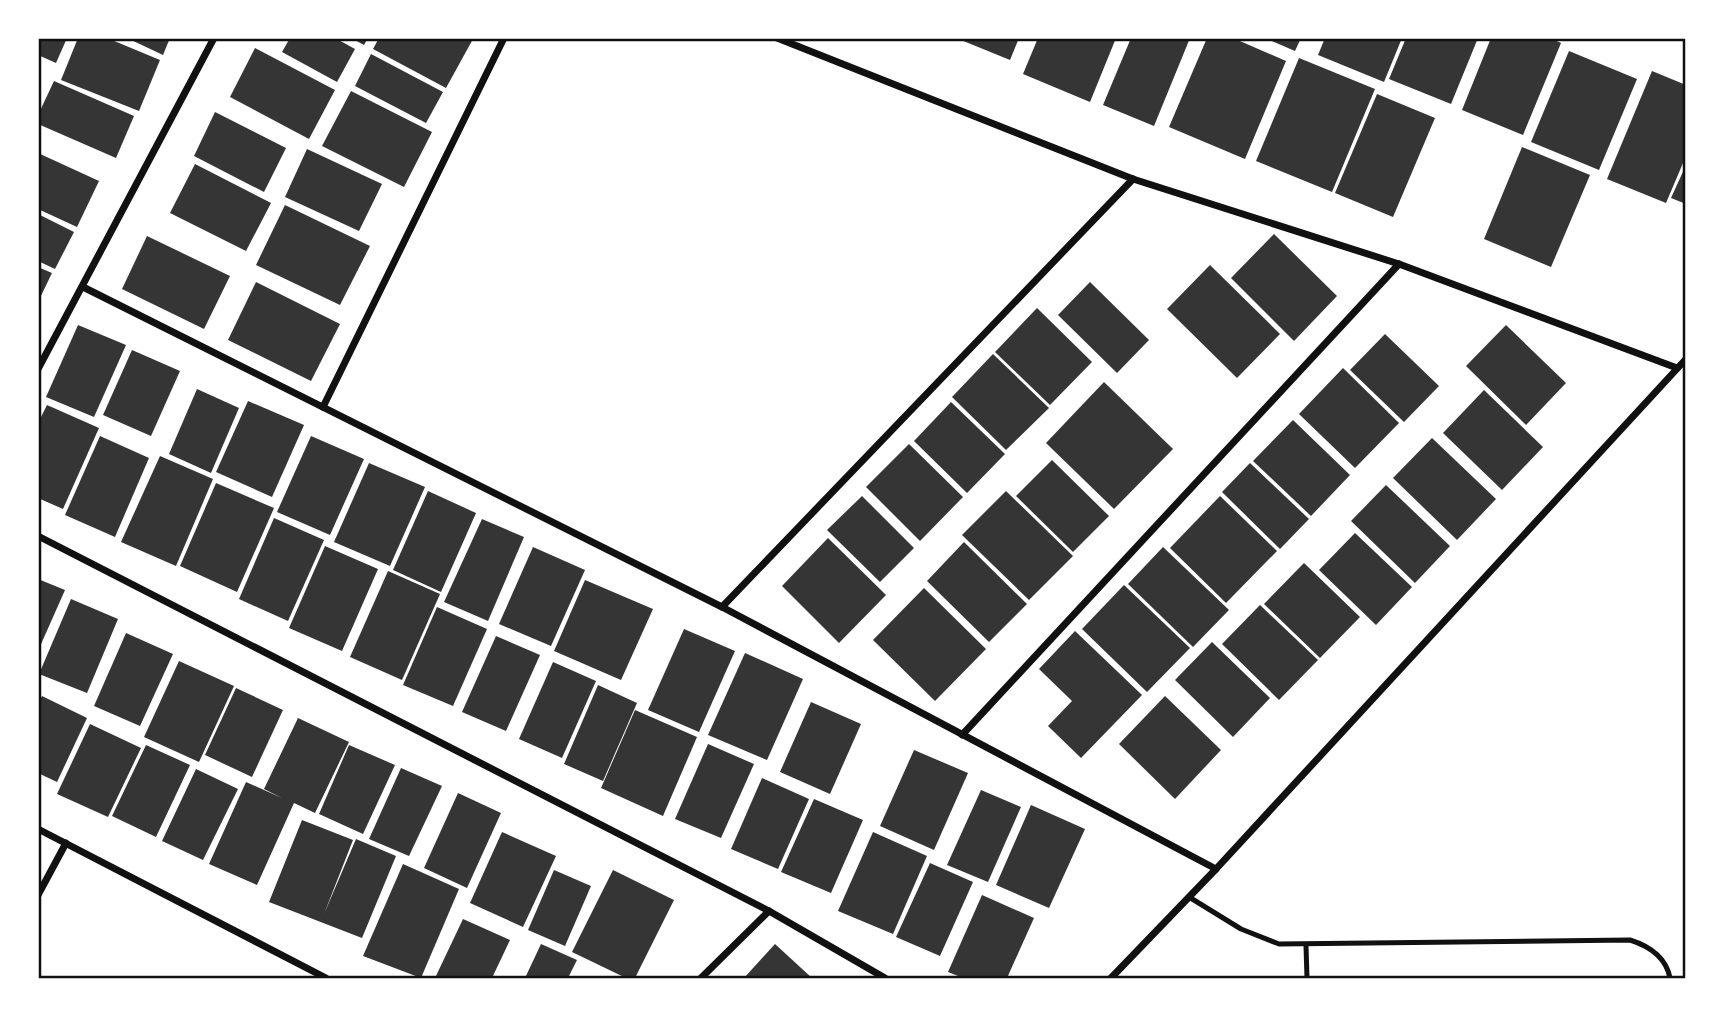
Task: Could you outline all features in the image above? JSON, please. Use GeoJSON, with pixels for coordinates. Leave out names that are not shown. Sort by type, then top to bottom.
{"type":"FeatureCollection","features":[{"type":"Feature","properties":{"kind":"street"},"geometry":{"type":"LineString","coordinates":[[38,369],[214,38]]}},
{"type":"Feature","properties":{"kind":"street"},"geometry":{"type":"LineString","coordinates":[[323,407],[504,38]]}},
{"type":"Feature","properties":{"kind":"street"},"geometry":{"type":"LineString","coordinates":[[777,38],[1133,179],[1399,264],[1677,368]]}},
{"type":"Feature","properties":{"kind":"street"},"geometry":{"type":"LineString","coordinates":[[722,607],[1133,179]]}},
{"type":"Feature","properties":{"kind":"street"},"geometry":{"type":"LineString","coordinates":[[962,735],[1399,264]]}},
{"type":"Feature","properties":{"kind":"street"},"geometry":{"type":"LineString","coordinates":[[83,287],[722,607],[1216,869]]}},
{"type":"Feature","properties":{"kind":"street"},"geometry":{"type":"LineString","coordinates":[[1111,978],[1216,869],[1685,359]]}},
{"type":"Feature","properties":{"kind":"street"},"geometry":{"type":"LineString","coordinates":[[38,536],[769,911],[885,978]]}},
{"type":"Feature","properties":{"kind":"street"},"geometry":{"type":"LineString","coordinates":[[38,829],[326,978]]}},
{"type":"Feature","properties":{"kind":"street"},"geometry":{"type":"LineString","coordinates":[[38,895],[66,843]]}},
{"type":"Feature","properties":{"kind":"street"},"geometry":{"type":"LineString","coordinates":[[701,978],[769,911]]}},
{"type":"Feature","properties":{"kind":"lane"},"geometry":{"type":"LineString","coordinates":[[1189,897],[1258,938],[1279,944],[1306,946],[1630,940],[1647,945],[1667,966],[1670,978]]}},
{"type":"Feature","properties":{"kind":"lane"},"geometry":{"type":"LineString","coordinates":[[1306,946],[1307,978]]}},
{"type":"Feature","properties":{"kind":"building"},"geometry":{"type":"Polygon","coordinates":[[[38,38],[67,38],[56,63],[38,55],[38,38]]]}},
{"type":"Feature","properties":{"kind":"building"},"geometry":{"type":"Polygon","coordinates":[[[78,38],[107,38],[160,60],[139,111],[61,80],[78,38]]]}},
{"type":"Feature","properties":{"kind":"building"},"geometry":{"type":"Polygon","coordinates":[[[127,38],[170,38],[163,55],[127,38]]]}},
{"type":"Feature","properties":{"kind":"building"},"geometry":{"type":"Polygon","coordinates":[[[290,38],[335,38],[355,49],[337,82],[282,52],[290,38]]]}},
{"type":"Feature","properties":{"kind":"building"},"geometry":{"type":"Polygon","coordinates":[[[351,38],[368,38],[364,45],[351,38]]]}},
{"type":"Feature","properties":{"kind":"building"},"geometry":{"type":"Polygon","coordinates":[[[379,38],[473,39],[446,88],[373,49],[379,38]]]}},
{"type":"Feature","properties":{"kind":"building"},"geometry":{"type":"Polygon","coordinates":[[[956,38],[1019,38],[1010,60],[956,38]]]}},
{"type":"Feature","properties":{"kind":"building"},"geometry":{"type":"Polygon","coordinates":[[[1038,38],[1116,38],[1090,102],[1023,74],[1038,38]]]}},
{"type":"Feature","properties":{"kind":"building"},"geometry":{"type":"Polygon","coordinates":[[[1131,38],[1190,38],[1154,126],[1103,105],[1131,38]]]}},
{"type":"Feature","properties":{"kind":"building"},"geometry":{"type":"Polygon","coordinates":[[[1207,38],[1233,38],[1286,61],[1245,159],[1169,127],[1207,38]]]}},
{"type":"Feature","properties":{"kind":"building"},"geometry":{"type":"Polygon","coordinates":[[[1265,38],[1301,38],[1295,51],[1265,38]]]}},
{"type":"Feature","properties":{"kind":"building"},"geometry":{"type":"Polygon","coordinates":[[[1325,38],[1402,38],[1384,82],[1318,55],[1325,38]]]}},
{"type":"Feature","properties":{"kind":"building"},"geometry":{"type":"Polygon","coordinates":[[[1406,38],[1478,38],[1451,104],[1389,79],[1406,38]]]}},
{"type":"Feature","properties":{"kind":"building"},"geometry":{"type":"Polygon","coordinates":[[[1491,38],[1550,38],[1561,43],[1523,135],[1462,110],[1491,38]]]}},
{"type":"Feature","properties":{"kind":"building"},"geometry":{"type":"Polygon","coordinates":[[[255,48],[335,90],[309,139],[230,97],[255,48]]]}},
{"type":"Feature","properties":{"kind":"building"},"geometry":{"type":"Polygon","coordinates":[[[1569,51],[1637,79],[1599,170],[1531,142],[1569,51]]]}},
{"type":"Feature","properties":{"kind":"building"},"geometry":{"type":"Polygon","coordinates":[[[371,54],[443,92],[426,123],[355,86],[371,54]]]}},
{"type":"Feature","properties":{"kind":"building"},"geometry":{"type":"Polygon","coordinates":[[[1299,58],[1375,89],[1332,192],[1256,161],[1299,58]]]}},
{"type":"Feature","properties":{"kind":"building"},"geometry":{"type":"Polygon","coordinates":[[[1652,71],[1686,85],[1686,156],[1666,203],[1607,179],[1652,71]]]}},
{"type":"Feature","properties":{"kind":"building"},"geometry":{"type":"Polygon","coordinates":[[[54,81],[134,116],[116,158],[38,124],[38,115],[54,81]]]}},
{"type":"Feature","properties":{"kind":"building"},"geometry":{"type":"Polygon","coordinates":[[[351,91],[432,132],[404,187],[322,146],[351,91]]]}},
{"type":"Feature","properties":{"kind":"building"},"geometry":{"type":"Polygon","coordinates":[[[1377,94],[1435,118],[1393,217],[1335,193],[1377,94]]]}},
{"type":"Feature","properties":{"kind":"building"},"geometry":{"type":"Polygon","coordinates":[[[215,112],[286,148],[264,192],[194,156],[215,112]]]}},
{"type":"Feature","properties":{"kind":"building"},"geometry":{"type":"Polygon","coordinates":[[[1522,147],[1590,175],[1551,267],[1484,239],[1522,147]]]}},
{"type":"Feature","properties":{"kind":"building"},"geometry":{"type":"Polygon","coordinates":[[[307,149],[382,184],[359,231],[285,197],[307,149]]]}},
{"type":"Feature","properties":{"kind":"building"},"geometry":{"type":"Polygon","coordinates":[[[38,153],[99,181],[77,227],[38,209],[38,153]]]}},
{"type":"Feature","properties":{"kind":"building"},"geometry":{"type":"Polygon","coordinates":[[[195,164],[271,203],[246,251],[170,213],[195,164]]]}},
{"type":"Feature","properties":{"kind":"building"},"geometry":{"type":"Polygon","coordinates":[[[1686,165],[1686,204],[1671,198],[1686,165]]]}},
{"type":"Feature","properties":{"kind":"building"},"geometry":{"type":"Polygon","coordinates":[[[285,205],[370,246],[340,305],[256,265],[285,205]]]}},
{"type":"Feature","properties":{"kind":"building"},"geometry":{"type":"Polygon","coordinates":[[[38,214],[74,232],[55,269],[38,261],[38,214]]]}},
{"type":"Feature","properties":{"kind":"building"},"geometry":{"type":"Polygon","coordinates":[[[1274,234],[1337,296],[1294,341],[1231,278],[1274,234]]]}},
{"type":"Feature","properties":{"kind":"building"},"geometry":{"type":"Polygon","coordinates":[[[147,236],[230,276],[204,329],[122,289],[147,236]]]}},
{"type":"Feature","properties":{"kind":"building"},"geometry":{"type":"Polygon","coordinates":[[[1210,265],[1280,334],[1237,378],[1167,309],[1210,265]]]}},
{"type":"Feature","properties":{"kind":"building"},"geometry":{"type":"Polygon","coordinates":[[[38,267],[52,273],[38,302],[38,267]]]}},
{"type":"Feature","properties":{"kind":"building"},"geometry":{"type":"Polygon","coordinates":[[[256,282],[340,324],[311,381],[228,340],[256,282]]]}},
{"type":"Feature","properties":{"kind":"building"},"geometry":{"type":"Polygon","coordinates":[[[1090,282],[1149,340],[1117,373],[1058,315],[1090,282]]]}},
{"type":"Feature","properties":{"kind":"building"},"geometry":{"type":"Polygon","coordinates":[[[1037,308],[1092,362],[1050,405],[995,352],[1037,308]]]}},
{"type":"Feature","properties":{"kind":"building"},"geometry":{"type":"Polygon","coordinates":[[[78,325],[126,345],[94,417],[46,397],[78,325]]]}},
{"type":"Feature","properties":{"kind":"building"},"geometry":{"type":"Polygon","coordinates":[[[1506,325],[1566,383],[1526,425],[1466,366],[1506,325]]]}},
{"type":"Feature","properties":{"kind":"building"},"geometry":{"type":"Polygon","coordinates":[[[1385,334],[1439,386],[1404,422],[1350,370],[1385,334]]]}},
{"type":"Feature","properties":{"kind":"building"},"geometry":{"type":"Polygon","coordinates":[[[132,350],[180,371],[151,436],[103,415],[132,350]]]}},
{"type":"Feature","properties":{"kind":"building"},"geometry":{"type":"Polygon","coordinates":[[[993,354],[1049,408],[1006,450],[952,397],[993,354]]]}},
{"type":"Feature","properties":{"kind":"building"},"geometry":{"type":"Polygon","coordinates":[[[1343,368],[1399,423],[1355,468],[1299,414],[1343,368]]]}},
{"type":"Feature","properties":{"kind":"building"},"geometry":{"type":"Polygon","coordinates":[[[1104,382],[1173,449],[1114,509],[1046,443],[1104,382]]]}},
{"type":"Feature","properties":{"kind":"building"},"geometry":{"type":"Polygon","coordinates":[[[197,389],[239,408],[211,473],[169,454],[197,389]]]}},
{"type":"Feature","properties":{"kind":"building"},"geometry":{"type":"Polygon","coordinates":[[[1484,390],[1543,447],[1502,490],[1443,433],[1484,390]]]}},
{"type":"Feature","properties":{"kind":"building"},"geometry":{"type":"Polygon","coordinates":[[[248,401],[304,425],[272,497],[216,472],[248,401]]]}},
{"type":"Feature","properties":{"kind":"building"},"geometry":{"type":"Polygon","coordinates":[[[951,402],[1005,454],[967,493],[914,441],[951,402]]]}},
{"type":"Feature","properties":{"kind":"building"},"geometry":{"type":"Polygon","coordinates":[[[47,405],[99,428],[63,509],[38,498],[38,423],[47,405]]]}},
{"type":"Feature","properties":{"kind":"building"},"geometry":{"type":"Polygon","coordinates":[[[1293,420],[1350,475],[1311,516],[1253,461],[1293,420]]]}},
{"type":"Feature","properties":{"kind":"building"},"geometry":{"type":"Polygon","coordinates":[[[100,436],[149,458],[115,537],[65,515],[100,436]]]}},
{"type":"Feature","properties":{"kind":"building"},"geometry":{"type":"Polygon","coordinates":[[[311,436],[364,459],[330,535],[277,512],[311,436]]]}},
{"type":"Feature","properties":{"kind":"building"},"geometry":{"type":"Polygon","coordinates":[[[1432,438],[1496,499],[1457,540],[1393,478],[1432,438]]]}},
{"type":"Feature","properties":{"kind":"building"},"geometry":{"type":"Polygon","coordinates":[[[909,444],[963,497],[920,541],[866,487],[909,444]]]}},
{"type":"Feature","properties":{"kind":"building"},"geometry":{"type":"Polygon","coordinates":[[[160,456],[213,479],[176,566],[121,542],[160,456]]]}},
{"type":"Feature","properties":{"kind":"building"},"geometry":{"type":"Polygon","coordinates":[[[1052,460],[1109,516],[1073,552],[1016,496],[1052,460]]]}},
{"type":"Feature","properties":{"kind":"building"},"geometry":{"type":"Polygon","coordinates":[[[369,463],[425,487],[390,566],[334,542],[369,463]]]}},
{"type":"Feature","properties":{"kind":"building"},"geometry":{"type":"Polygon","coordinates":[[[1250,463],[1309,519],[1280,549],[1222,492],[1250,463]]]}},
{"type":"Feature","properties":{"kind":"building"},"geometry":{"type":"Polygon","coordinates":[[[216,483],[274,508],[237,592],[180,566],[216,483]]]}},
{"type":"Feature","properties":{"kind":"building"},"geometry":{"type":"Polygon","coordinates":[[[1386,485],[1450,546],[1415,583],[1351,521],[1386,485]]]}},
{"type":"Feature","properties":{"kind":"building"},"geometry":{"type":"Polygon","coordinates":[[[428,491],[476,513],[441,592],[393,570],[428,491]]]}},
{"type":"Feature","properties":{"kind":"building"},"geometry":{"type":"Polygon","coordinates":[[[1006,491],[1073,556],[1029,600],[962,535],[1006,491]]]}},
{"type":"Feature","properties":{"kind":"building"},"geometry":{"type":"Polygon","coordinates":[[[862,496],[914,548],[880,582],[827,530],[862,496]]]}},
{"type":"Feature","properties":{"kind":"building"},"geometry":{"type":"Polygon","coordinates":[[[1220,496],[1277,551],[1226,603],[1170,548],[1220,496]]]}},
{"type":"Feature","properties":{"kind":"building"},"geometry":{"type":"Polygon","coordinates":[[[274,518],[324,540],[288,621],[239,599],[274,518]]]}},
{"type":"Feature","properties":{"kind":"building"},"geometry":{"type":"Polygon","coordinates":[[[482,519],[524,537],[488,621],[444,602],[482,519]]]}},
{"type":"Feature","properties":{"kind":"building"},"geometry":{"type":"Polygon","coordinates":[[[1355,533],[1412,587],[1376,625],[1319,570],[1355,533]]]}},
{"type":"Feature","properties":{"kind":"building"},"geometry":{"type":"Polygon","coordinates":[[[828,538],[886,595],[839,643],[782,586],[828,538]]]}},
{"type":"Feature","properties":{"kind":"building"},"geometry":{"type":"Polygon","coordinates":[[[964,542],[1027,604],[989,642],[927,581],[964,542]]]}},
{"type":"Feature","properties":{"kind":"building"},"geometry":{"type":"Polygon","coordinates":[[[325,546],[378,569],[342,651],[289,628],[325,546]]]}},
{"type":"Feature","properties":{"kind":"building"},"geometry":{"type":"Polygon","coordinates":[[[533,547],[585,570],[551,646],[499,624],[533,547]]]}},
{"type":"Feature","properties":{"kind":"building"},"geometry":{"type":"Polygon","coordinates":[[[1163,547],[1229,610],[1193,647],[1128,584],[1163,547]]]}},
{"type":"Feature","properties":{"kind":"building"},"geometry":{"type":"Polygon","coordinates":[[[1304,563],[1360,617],[1320,658],[1264,604],[1304,563]]]}},
{"type":"Feature","properties":{"kind":"building"},"geometry":{"type":"Polygon","coordinates":[[[388,571],[440,594],[402,680],[350,657],[388,571]]]}},
{"type":"Feature","properties":{"kind":"building"},"geometry":{"type":"Polygon","coordinates":[[[38,579],[65,590],[38,651],[38,579]]]}},
{"type":"Feature","properties":{"kind":"building"},"geometry":{"type":"Polygon","coordinates":[[[585,580],[653,609],[621,680],[554,651],[585,580]]]}},
{"type":"Feature","properties":{"kind":"building"},"geometry":{"type":"Polygon","coordinates":[[[1124,585],[1190,648],[1147,692],[1082,629],[1124,585]]]}},
{"type":"Feature","properties":{"kind":"building"},"geometry":{"type":"Polygon","coordinates":[[[924,588],[986,649],[935,701],[873,640],[924,588]]]}},
{"type":"Feature","properties":{"kind":"building"},"geometry":{"type":"Polygon","coordinates":[[[71,599],[118,619],[87,693],[39,674],[71,599]]]}},
{"type":"Feature","properties":{"kind":"building"},"geometry":{"type":"Polygon","coordinates":[[[1260,605],[1318,660],[1279,700],[1222,644],[1260,605]]]}},
{"type":"Feature","properties":{"kind":"building"},"geometry":{"type":"Polygon","coordinates":[[[437,607],[487,629],[453,706],[403,685],[437,607]]]}},
{"type":"Feature","properties":{"kind":"building"},"geometry":{"type":"Polygon","coordinates":[[[684,629],[735,651],[699,732],[648,710],[684,629]]]}},
{"type":"Feature","properties":{"kind":"building"},"geometry":{"type":"Polygon","coordinates":[[[1075,631],[1142,695],[1081,758],[1048,726],[1072,701],[1039,669],[1075,631]]]}},
{"type":"Feature","properties":{"kind":"building"},"geometry":{"type":"Polygon","coordinates":[[[126,633],[173,654],[140,726],[94,706],[126,633]]]}},
{"type":"Feature","properties":{"kind":"building"},"geometry":{"type":"Polygon","coordinates":[[[496,636],[540,655],[506,731],[462,712],[496,636]]]}},
{"type":"Feature","properties":{"kind":"building"},"geometry":{"type":"Polygon","coordinates":[[[1212,642],[1270,698],[1233,737],[1175,680],[1212,642]]]}},
{"type":"Feature","properties":{"kind":"building"},"geometry":{"type":"Polygon","coordinates":[[[745,653],[803,679],[767,760],[708,735],[745,653]]]}},
{"type":"Feature","properties":{"kind":"building"},"geometry":{"type":"Polygon","coordinates":[[[179,661],[234,686],[199,762],[144,737],[179,661]]]}},
{"type":"Feature","properties":{"kind":"building"},"geometry":{"type":"Polygon","coordinates":[[[553,662],[596,681],[562,758],[519,739],[553,662]]]}},
{"type":"Feature","properties":{"kind":"building"},"geometry":{"type":"Polygon","coordinates":[[[598,685],[637,703],[603,781],[564,764],[598,685]]]}},
{"type":"Feature","properties":{"kind":"building"},"geometry":{"type":"Polygon","coordinates":[[[236,688],[283,710],[252,777],[205,755],[236,688]]]}},
{"type":"Feature","properties":{"kind":"building"},"geometry":{"type":"Polygon","coordinates":[[[42,696],[87,718],[57,782],[38,773],[38,703],[42,696]]]}},
{"type":"Feature","properties":{"kind":"building"},"geometry":{"type":"Polygon","coordinates":[[[1165,696],[1221,750],[1175,799],[1119,744],[1165,696]]]}},
{"type":"Feature","properties":{"kind":"building"},"geometry":{"type":"Polygon","coordinates":[[[811,702],[861,724],[830,794],[780,772],[811,702]]]}},
{"type":"Feature","properties":{"kind":"building"},"geometry":{"type":"Polygon","coordinates":[[[635,710],[697,737],[663,816],[601,788],[635,710]]]}},
{"type":"Feature","properties":{"kind":"building"},"geometry":{"type":"Polygon","coordinates":[[[298,718],[349,742],[315,813],[294,803],[257,885],[209,864],[246,782],[282,798],[264,789],[298,718]]]}},
{"type":"Feature","properties":{"kind":"building"},"geometry":{"type":"Polygon","coordinates":[[[90,724],[141,748],[108,817],[57,794],[90,724]]]}},
{"type":"Feature","properties":{"kind":"building"},"geometry":{"type":"Polygon","coordinates":[[[708,744],[754,764],[721,838],[675,819],[708,744]]]}},
{"type":"Feature","properties":{"kind":"building"},"geometry":{"type":"Polygon","coordinates":[[[146,745],[190,765],[156,837],[112,816],[146,745]]]}},
{"type":"Feature","properties":{"kind":"building"},"geometry":{"type":"Polygon","coordinates":[[[349,745],[395,765],[363,834],[319,814],[349,745]]]}},
{"type":"Feature","properties":{"kind":"building"},"geometry":{"type":"Polygon","coordinates":[[[914,750],[968,773],[934,850],[880,826],[914,750]]]}},
{"type":"Feature","properties":{"kind":"building"},"geometry":{"type":"Polygon","coordinates":[[[401,768],[442,786],[409,856],[369,839],[401,768]]]}},
{"type":"Feature","properties":{"kind":"building"},"geometry":{"type":"Polygon","coordinates":[[[196,769],[238,789],[203,860],[162,841],[196,769]]]}},
{"type":"Feature","properties":{"kind":"building"},"geometry":{"type":"Polygon","coordinates":[[[762,778],[809,799],[778,869],[731,849],[762,778]]]}},
{"type":"Feature","properties":{"kind":"building"},"geometry":{"type":"Polygon","coordinates":[[[981,790],[1021,807],[988,882],[947,865],[981,790]]]}},
{"type":"Feature","properties":{"kind":"building"},"geometry":{"type":"Polygon","coordinates":[[[458,793],[501,813],[467,888],[424,868],[458,793]]]}},
{"type":"Feature","properties":{"kind":"building"},"geometry":{"type":"Polygon","coordinates":[[[814,799],[863,820],[831,893],[781,872],[814,799]]]}},
{"type":"Feature","properties":{"kind":"building"},"geometry":{"type":"Polygon","coordinates":[[[1031,805],[1085,829],[1049,908],[996,885],[1031,805]]]}},
{"type":"Feature","properties":{"kind":"building"},"geometry":{"type":"Polygon","coordinates":[[[302,820],[353,840],[324,914],[356,839],[396,856],[362,938],[269,902],[302,820]]]}},
{"type":"Feature","properties":{"kind":"building"},"geometry":{"type":"Polygon","coordinates":[[[502,832],[556,856],[523,927],[470,903],[502,832]]]}},
{"type":"Feature","properties":{"kind":"building"},"geometry":{"type":"Polygon","coordinates":[[[873,832],[927,856],[893,934],[838,911],[873,832]]]}},
{"type":"Feature","properties":{"kind":"building"},"geometry":{"type":"Polygon","coordinates":[[[930,863],[973,882],[940,956],[896,937],[930,863]]]}},
{"type":"Feature","properties":{"kind":"building"},"geometry":{"type":"Polygon","coordinates":[[[403,864],[459,889],[421,978],[363,956],[403,864]]]}},
{"type":"Feature","properties":{"kind":"building"},"geometry":{"type":"Polygon","coordinates":[[[554,870],[591,886],[565,946],[528,930],[554,870]]]}},
{"type":"Feature","properties":{"kind":"building"},"geometry":{"type":"Polygon","coordinates":[[[613,870],[674,900],[635,978],[626,978],[572,952],[613,870]]]}},
{"type":"Feature","properties":{"kind":"building"},"geometry":{"type":"Polygon","coordinates":[[[982,895],[1034,918],[1007,978],[963,978],[948,972],[982,895]]]}},
{"type":"Feature","properties":{"kind":"building"},"geometry":{"type":"Polygon","coordinates":[[[463,919],[510,940],[492,978],[435,978],[463,919]]]}},
{"type":"Feature","properties":{"kind":"building"},"geometry":{"type":"Polygon","coordinates":[[[541,944],[577,960],[568,978],[525,978],[541,944]]]}},
{"type":"Feature","properties":{"kind":"building"},"geometry":{"type":"Polygon","coordinates":[[[775,944],[812,978],[744,978],[775,944]]]}}]}
